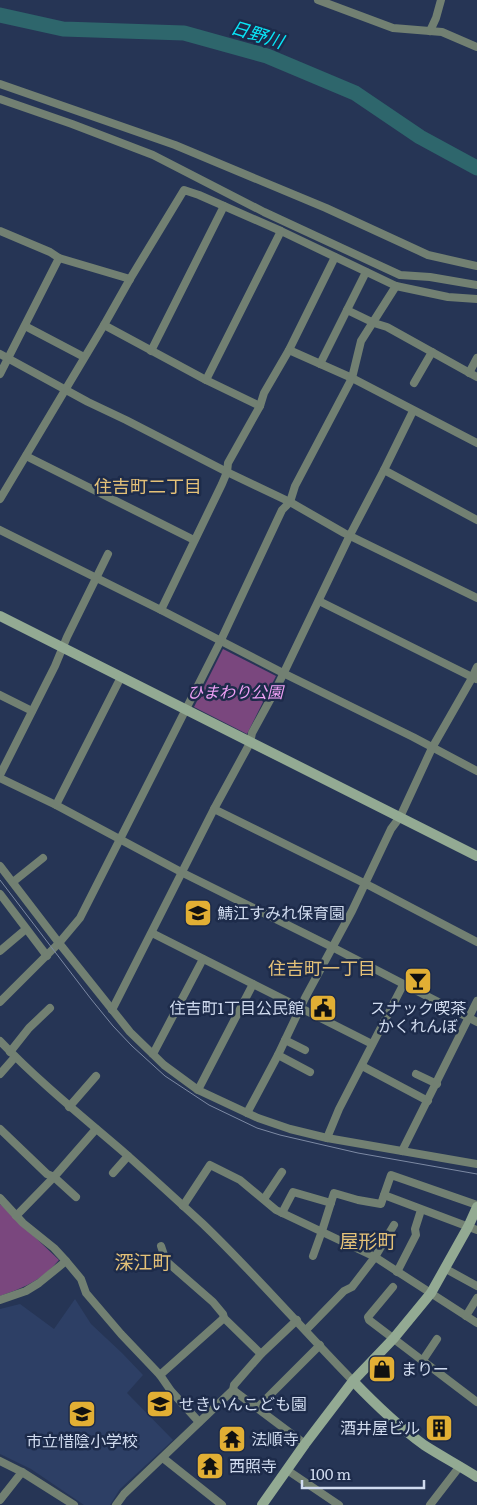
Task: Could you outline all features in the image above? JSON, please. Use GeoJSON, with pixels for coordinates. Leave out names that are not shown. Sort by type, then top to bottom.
{"type":"FeatureCollection","features":[{"type":"Feature","properties":{"kind":"street"},"geometry":{"type":"LineString","coordinates":[[318,0],[393,28],[442,32],[477,46]]}},
{"type":"Feature","properties":{"kind":"street"},"geometry":{"type":"LineString","coordinates":[[430,31],[441,0]]}},
{"type":"Feature","properties":{"kind":"street"},"geometry":{"type":"LineString","coordinates":[[0,84],[175,145],[326,208],[428,255],[477,266]]}},
{"type":"Feature","properties":{"kind":"street"},"geometry":{"type":"LineString","coordinates":[[0,100],[72,124],[153,155],[264,212],[400,276],[430,277],[477,286]]}},
{"type":"Feature","properties":{"kind":"street"},"geometry":{"type":"LineString","coordinates":[[0,499],[184,190],[336,256],[396,286],[448,297],[475,299]]}},
{"type":"Feature","properties":{"kind":"street"},"geometry":{"type":"LineString","coordinates":[[151,351],[224,206]]}},
{"type":"Feature","properties":{"kind":"street"},"geometry":{"type":"LineString","coordinates":[[0,231],[50,252],[59,258],[130,279]]}},
{"type":"Feature","properties":{"kind":"street"},"geometry":{"type":"LineString","coordinates":[[206,380],[280,231]]}},
{"type":"Feature","properties":{"kind":"street"},"geometry":{"type":"LineString","coordinates":[[161,610],[227,472],[228,463],[260,406],[264,393],[289,350],[336,256]]}},
{"type":"Feature","properties":{"kind":"street"},"geometry":{"type":"LineString","coordinates":[[0,374],[59,258]]}},
{"type":"Feature","properties":{"kind":"street"},"geometry":{"type":"LineString","coordinates":[[320,364],[366,272]]}},
{"type":"Feature","properties":{"kind":"street"},"geometry":{"type":"LineString","coordinates":[[0,1002],[59,943],[80,918],[221,640],[282,510],[290,502],[295,486],[352,378],[361,341],[396,286]]}},
{"type":"Feature","properties":{"kind":"street"},"geometry":{"type":"LineString","coordinates":[[347,310],[387,327],[477,377]]}},
{"type":"Feature","properties":{"kind":"street"},"geometry":{"type":"LineString","coordinates":[[104,325],[206,380],[260,406]]}},
{"type":"Feature","properties":{"kind":"street"},"geometry":{"type":"LineString","coordinates":[[24,326],[84,357]]}},
{"type":"Feature","properties":{"kind":"street"},"geometry":{"type":"LineString","coordinates":[[289,350],[352,378],[412,411],[477,443]]}},
{"type":"Feature","properties":{"kind":"street"},"geometry":{"type":"LineString","coordinates":[[414,383],[432,352]]}},
{"type":"Feature","properties":{"kind":"street"},"geometry":{"type":"LineString","coordinates":[[0,354],[88,402],[290,502],[350,535],[477,598]]}},
{"type":"Feature","properties":{"kind":"street"},"geometry":{"type":"LineString","coordinates":[[469,373],[477,358]]}},
{"type":"Feature","properties":{"kind":"street"},"geometry":{"type":"LineString","coordinates":[[112,1010],[250,742],[252,733],[276,689],[412,411]]}},
{"type":"Feature","properties":{"kind":"street"},"geometry":{"type":"LineString","coordinates":[[26,456],[194,540]]}},
{"type":"Feature","properties":{"kind":"street"},"geometry":{"type":"LineString","coordinates":[[384,470],[477,520]]}},
{"type":"Feature","properties":{"kind":"street"},"geometry":{"type":"LineString","coordinates":[[0,530],[477,771]]}},
{"type":"Feature","properties":{"kind":"street"},"geometry":{"type":"LineString","coordinates":[[108,554],[0,777],[182,873],[332,947],[473,1020]]}},
{"type":"Feature","properties":{"kind":"street"},"geometry":{"type":"LineString","coordinates":[[319,601],[475,679]]}},
{"type":"Feature","properties":{"kind":"street"},"geometry":{"type":"LineString","coordinates":[[0,616],[477,856]]}},
{"type":"Feature","properties":{"kind":"street"},"geometry":{"type":"LineString","coordinates":[[248,1112],[365,884],[391,829],[400,817],[432,748],[475,679],[477,667]]}},
{"type":"Feature","properties":{"kind":"street"},"geometry":{"type":"LineString","coordinates":[[56,805],[122,677]]}},
{"type":"Feature","properties":{"kind":"street"},"geometry":{"type":"LineString","coordinates":[[0,695],[32,711]]}},
{"type":"Feature","properties":{"kind":"street"},"geometry":{"type":"LineString","coordinates":[[214,809],[477,942]]}},
{"type":"Feature","properties":{"kind":"street"},"geometry":{"type":"LineString","coordinates":[[13,882],[43,858]]}},
{"type":"Feature","properties":{"kind":"street"},"geometry":{"type":"LineString","coordinates":[[0,866],[130,1032],[177,1077],[232,1107],[290,1129],[326,1138],[477,1164]]}},
{"type":"Feature","properties":{"kind":"street"},"geometry":{"type":"LineString","coordinates":[[0,894],[46,956]]}},
{"type":"Feature","properties":{"kind":"street"},"geometry":{"type":"LineString","coordinates":[[0,952],[26,929]]}},
{"type":"Feature","properties":{"kind":"street"},"geometry":{"type":"LineString","coordinates":[[152,934],[372,1044]]}},
{"type":"Feature","properties":{"kind":"street"},"geometry":{"type":"LineString","coordinates":[[153,1054],[203,959]]}},
{"type":"Feature","properties":{"kind":"street"},"geometry":{"type":"LineString","coordinates":[[198,1090],[253,984]]}},
{"type":"Feature","properties":{"kind":"street"},"geometry":{"type":"LineString","coordinates":[[326,1138],[403,985]]}},
{"type":"Feature","properties":{"kind":"street"},"geometry":{"type":"LineString","coordinates":[[402,1151],[436,1084],[473,1020],[477,1001]]}},
{"type":"Feature","properties":{"kind":"street"},"geometry":{"type":"LineString","coordinates":[[0,1074],[29,1028],[50,1008]]}},
{"type":"Feature","properties":{"kind":"street"},"geometry":{"type":"LineString","coordinates":[[285,1040],[305,1050]]}},
{"type":"Feature","properties":{"kind":"street"},"geometry":{"type":"LineString","coordinates":[[0,1041],[70,1107],[183,1206],[243,1265],[383,1411],[424,1445],[477,1477]]}},
{"type":"Feature","properties":{"kind":"street"},"geometry":{"type":"LineString","coordinates":[[278,1055],[310,1072]]}},
{"type":"Feature","properties":{"kind":"street"},"geometry":{"type":"LineString","coordinates":[[362,1066],[428,1101]]}},
{"type":"Feature","properties":{"kind":"street"},"geometry":{"type":"LineString","coordinates":[[416,1074],[436,1084]]}},
{"type":"Feature","properties":{"kind":"street"},"geometry":{"type":"LineString","coordinates":[[70,1107],[96,1076]]}},
{"type":"Feature","properties":{"kind":"street"},"geometry":{"type":"LineString","coordinates":[[0,1129],[48,1174],[76,1197]]}},
{"type":"Feature","properties":{"kind":"street"},"geometry":{"type":"LineString","coordinates":[[16,1216],[54,1177],[96,1129]]}},
{"type":"Feature","properties":{"kind":"street"},"geometry":{"type":"LineString","coordinates":[[113,1173],[128,1156]]}},
{"type":"Feature","properties":{"kind":"street"},"geometry":{"type":"LineString","coordinates":[[183,1206],[210,1164],[240,1180],[282,1213],[375,1257],[477,1323]]}},
{"type":"Feature","properties":{"kind":"street"},"geometry":{"type":"LineString","coordinates":[[264,1199],[282,1172]]}},
{"type":"Feature","properties":{"kind":"street"},"geometry":{"type":"LineString","coordinates":[[262,1505],[353,1381],[394,1338],[430,1293],[473,1228],[477,1206],[391,1175],[381,1204],[334,1193],[312,1256]]}},
{"type":"Feature","properties":{"kind":"street"},"geometry":{"type":"LineString","coordinates":[[282,1213],[294,1192],[331,1203]]}},
{"type":"Feature","properties":{"kind":"street"},"geometry":{"type":"LineString","coordinates":[[384,1195],[473,1228]]}},
{"type":"Feature","properties":{"kind":"street"},"geometry":{"type":"LineString","coordinates":[[0,1198],[16,1216],[66,1261],[81,1279],[86,1293],[160,1375],[199,1422]]}},
{"type":"Feature","properties":{"kind":"street"},"geometry":{"type":"LineString","coordinates":[[397,1272],[416,1235],[415,1229],[421,1210]]}},
{"type":"Feature","properties":{"kind":"street"},"geometry":{"type":"LineString","coordinates":[[306,1330],[344,1291],[352,1287],[375,1257],[394,1224]]}},
{"type":"Feature","properties":{"kind":"street"},"geometry":{"type":"LineString","coordinates":[[161,1246],[166,1261],[213,1302],[224,1318],[261,1354]]}},
{"type":"Feature","properties":{"kind":"street"},"geometry":{"type":"LineString","coordinates":[[0,1300],[21,1294],[39,1283],[66,1261]]}},
{"type":"Feature","properties":{"kind":"street"},"geometry":{"type":"LineString","coordinates":[[446,1269],[477,1286]]}},
{"type":"Feature","properties":{"kind":"street"},"geometry":{"type":"LineString","coordinates":[[393,1287],[368,1317],[369,1320],[477,1402]]}},
{"type":"Feature","properties":{"kind":"street"},"geometry":{"type":"LineString","coordinates":[[466,1316],[477,1298]]}},
{"type":"Feature","properties":{"kind":"street"},"geometry":{"type":"LineString","coordinates":[[160,1375],[224,1318]]}},
{"type":"Feature","properties":{"kind":"street"},"geometry":{"type":"LineString","coordinates":[[116,1505],[124,1494],[214,1410],[233,1390],[234,1385],[261,1354],[296,1320]]}},
{"type":"Feature","properties":{"kind":"street"},"geometry":{"type":"LineString","coordinates":[[423,1360],[437,1339]]}},
{"type":"Feature","properties":{"kind":"street"},"geometry":{"type":"LineString","coordinates":[[257,1408],[320,1345]]}},
{"type":"Feature","properties":{"kind":"street"},"geometry":{"type":"LineString","coordinates":[[233,1390],[305,1444]]}},
{"type":"Feature","properties":{"kind":"street"},"geometry":{"type":"LineString","coordinates":[[163,1458],[222,1505]]}},
{"type":"Feature","properties":{"kind":"street"},"geometry":{"type":"LineString","coordinates":[[0,1461],[22,1472],[74,1505]]}},
{"type":"Feature","properties":{"kind":"street"},"geometry":{"type":"LineString","coordinates":[[430,1505],[460,1466]]}},
{"type":"Feature","properties":{"kind":"street"},"geometry":{"type":"LineString","coordinates":[[287,1470],[330,1503],[339,1505]]}},
{"type":"Feature","properties":{"kind":"street"},"geometry":{"type":"LineString","coordinates":[[0,1500],[22,1472]]}},
{"type":"Feature","properties":{"kind":"shaded area"},"geometry":{"type":"Polygon","coordinates":[[[75,1299],[91,1324],[143,1375],[127,1393],[173,1440],[120,1489],[110,1505],[84,1505],[31,1469],[0,1454],[0,1309],[20,1304],[54,1329],[75,1299]]]}},
{"type":"Feature","properties":{"kind":"green space","name":"ひまわり公園"},"geometry":{"type":"Polygon","coordinates":[[[223,649],[276,676],[247,734],[194,707],[223,649]]]}},
{"type":"Feature","properties":{"kind":"green space"},"geometry":{"type":"Polygon","coordinates":[[[0,1204],[59,1260],[39,1278],[17,1290],[0,1296],[0,1204]]]}},
{"type":"Feature","properties":{"kind":"waterway","name":"日野川"},"geometry":{"type":"LineString","coordinates":[[0,15],[63,29],[184,33],[267,56],[355,93],[420,137],[477,168]]}},
{"type":"Feature","properties":{"kind":"tram line"},"geometry":{"type":"LineString","coordinates":[[0,880],[113,1026],[165,1076],[209,1105],[257,1128],[280,1135],[358,1153],[477,1174]]}},
{"type":"Feature","properties":{"kind":"place","name":"鯖江すみれ保育園"},"geometry":{"type":"Point","coordinates":[198,913]}},
{"type":"Feature","properties":{"kind":"place","name":"スナック喫茶 かくれんぼ"},"geometry":{"type":"Point","coordinates":[418,981]}},
{"type":"Feature","properties":{"kind":"place","name":"住吉町1丁目公民館"},"geometry":{"type":"Point","coordinates":[323,1008]}},
{"type":"Feature","properties":{"kind":"place","name":"まりー"},"geometry":{"type":"Point","coordinates":[382,1369]}},
{"type":"Feature","properties":{"kind":"place","name":"せきいんこども園"},"geometry":{"type":"Point","coordinates":[160,1404]}},
{"type":"Feature","properties":{"kind":"place","name":"市立惜陰小学校"},"geometry":{"type":"Point","coordinates":[82,1414]}},
{"type":"Feature","properties":{"kind":"place","name":"酒井屋ビル"},"geometry":{"type":"Point","coordinates":[439,1428]}},
{"type":"Feature","properties":{"kind":"place","name":"法順寺"},"geometry":{"type":"Point","coordinates":[232,1439]}},
{"type":"Feature","properties":{"kind":"place","name":"西照寺"},"geometry":{"type":"Point","coordinates":[210,1466]}},
{"type":"Feature","properties":{"kind":"district","name":"住吉町二丁目"},"geometry":{"type":"Point","coordinates":[148,487]}},
{"type":"Feature","properties":{"kind":"district","name":"住吉町一丁目"},"geometry":{"type":"Point","coordinates":[322,969]}},
{"type":"Feature","properties":{"kind":"district","name":"屋形町"},"geometry":{"type":"Point","coordinates":[368,1241]}},
{"type":"Feature","properties":{"kind":"district","name":"深江町"},"geometry":{"type":"Point","coordinates":[143,1262]}}]}
